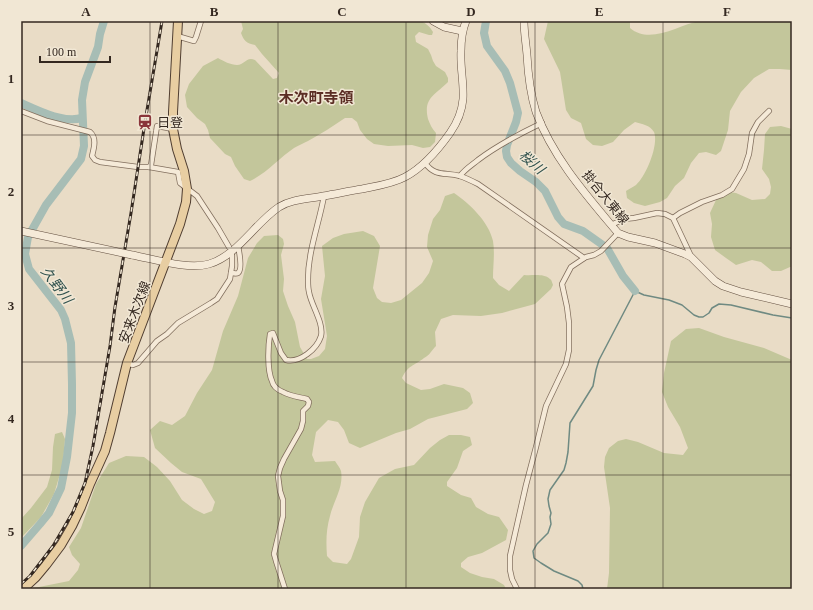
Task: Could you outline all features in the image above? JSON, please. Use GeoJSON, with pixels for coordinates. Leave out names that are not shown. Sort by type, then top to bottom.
{"type":"FeatureCollection","features":[{"type":"Feature","properties":{"kind":"main road","name":"安来木次線"},"geometry":{"type":"LineString","coordinates":[[23,589],[36,577],[61,545],[72,526],[105,451],[127,364],[180,224],[186,202],[187,189],[173,129],[172,112],[178,21]]}},
{"type":"Feature","properties":{"kind":"street"},"geometry":{"type":"LineString","coordinates":[[177,36],[194,41],[201,21]]}},
{"type":"Feature","properties":{"kind":"street"},"geometry":{"type":"LineString","coordinates":[[433,21],[444,27],[462,31]]}},
{"type":"Feature","properties":{"kind":"street"},"geometry":{"type":"LineString","coordinates":[[21,231],[166,262],[202,266],[224,257],[280,207],[295,200],[392,183],[405,177],[425,163],[440,146],[455,124],[461,109],[463,93],[460,52],[462,31],[466,21]]}},
{"type":"Feature","properties":{"kind":"street","name":"掛合大東線"},"geometry":{"type":"LineString","coordinates":[[524,21],[531,91],[536,111],[554,148],[565,165],[618,233],[628,237],[655,243],[685,254],[715,281],[723,286],[741,292],[792,304]]}},
{"type":"Feature","properties":{"kind":"street"},"geometry":{"type":"LineString","coordinates":[[21,111],[47,121],[90,132],[93,134],[95,139],[92,156],[95,160],[100,162],[138,168],[149,167],[178,172],[180,183],[196,196],[229,247]]}},
{"type":"Feature","properties":{"kind":"street"},"geometry":{"type":"LineString","coordinates":[[673,218],[702,202],[722,195],[732,189],[746,161],[752,133],[758,122],[769,111]]}},
{"type":"Feature","properties":{"kind":"street"},"geometry":{"type":"LineString","coordinates":[[460,176],[464,171],[491,150],[542,123]]}},
{"type":"Feature","properties":{"kind":"street"},"geometry":{"type":"LineString","coordinates":[[149,167],[151,165],[157,126],[173,129]]}},
{"type":"Feature","properties":{"kind":"street"},"geometry":{"type":"LineString","coordinates":[[425,163],[434,172],[460,176],[478,184],[584,258]]}},
{"type":"Feature","properties":{"kind":"street"},"geometry":{"type":"LineString","coordinates":[[284,589],[274,554],[283,516],[283,500],[278,476],[284,459],[302,429],[303,411],[308,406],[309,402],[307,399],[284,393],[272,382],[269,371],[269,342],[270,334],[273,333],[281,353],[286,360],[290,361],[299,359],[312,350],[319,341],[321,329],[308,291],[308,270],[310,254],[324,196]]}},
{"type":"Feature","properties":{"kind":"street"},"geometry":{"type":"LineString","coordinates":[[612,225],[624,219],[657,213],[665,214],[673,218],[690,257]]}},
{"type":"Feature","properties":{"kind":"street"},"geometry":{"type":"LineString","coordinates":[[517,589],[512,579],[510,570],[510,556],[546,406],[566,364],[569,350],[569,323],[562,284],[571,267],[586,256],[598,253],[618,233]]}},
{"type":"Feature","properties":{"kind":"street"},"geometry":{"type":"LineString","coordinates":[[231,273],[236,274],[240,269],[238,246]]}},
{"type":"Feature","properties":{"kind":"street"},"geometry":{"type":"LineString","coordinates":[[127,364],[133,365],[138,363],[157,341],[178,323],[216,299],[230,279],[233,261],[232,255]]}},
{"type":"Feature","properties":{"kind":"green space"},"geometry":{"type":"Polygon","coordinates":[[[241,21],[421,21],[425,23],[433,32],[432,35],[419,32],[415,36],[416,42],[428,49],[436,66],[445,72],[448,78],[448,82],[431,98],[427,106],[428,119],[436,133],[435,142],[430,147],[423,148],[412,145],[388,146],[374,144],[367,139],[360,130],[357,122],[352,118],[345,118],[318,136],[294,148],[256,178],[250,181],[244,179],[231,157],[225,154],[210,138],[205,124],[187,107],[185,95],[189,84],[203,66],[218,58],[230,64],[237,65],[240,65],[250,59],[255,60],[273,79],[277,78],[279,73],[255,45],[247,42],[243,38],[241,33],[243,29],[241,21]]]}},
{"type":"Feature","properties":{"kind":"green space"},"geometry":{"type":"Polygon","coordinates":[[[548,21],[630,21],[630,28],[638,33],[646,35],[664,32],[699,21],[792,21],[792,70],[769,69],[754,78],[741,92],[730,111],[728,130],[721,151],[716,155],[706,152],[699,153],[691,163],[684,178],[675,186],[667,198],[660,202],[645,206],[634,203],[627,198],[626,191],[636,185],[644,175],[651,160],[655,144],[654,132],[648,126],[635,122],[624,130],[613,142],[602,146],[593,145],[586,139],[581,123],[571,118],[566,110],[560,72],[544,39],[548,21]]]}},
{"type":"Feature","properties":{"kind":"green space"},"geometry":{"type":"Polygon","coordinates":[[[781,126],[792,129],[792,267],[781,271],[772,271],[761,262],[752,260],[736,265],[715,250],[711,237],[712,224],[710,213],[716,200],[729,192],[736,193],[752,200],[765,199],[770,194],[771,187],[769,179],[762,169],[765,134],[770,127],[781,126]]]}},
{"type":"Feature","properties":{"kind":"green space"},"geometry":{"type":"Polygon","coordinates":[[[454,193],[478,214],[491,234],[494,250],[493,278],[499,285],[509,291],[524,275],[541,275],[551,280],[553,285],[551,289],[535,304],[502,313],[481,316],[453,315],[441,319],[435,332],[436,346],[427,356],[409,368],[402,378],[406,383],[421,390],[430,389],[444,384],[463,388],[470,393],[473,403],[467,409],[428,419],[410,429],[396,433],[360,448],[349,443],[344,430],[338,422],[328,420],[316,432],[312,455],[315,462],[335,461],[341,471],[342,477],[340,489],[331,511],[326,541],[327,556],[333,562],[347,564],[351,559],[359,537],[360,517],[365,502],[379,478],[395,469],[414,465],[430,448],[449,435],[470,437],[472,445],[463,451],[457,468],[447,482],[447,486],[461,495],[471,498],[476,507],[488,514],[499,517],[508,530],[506,540],[482,553],[468,557],[461,563],[461,567],[470,573],[494,579],[504,585],[506,589],[33,589],[69,581],[78,570],[80,564],[72,555],[69,547],[81,528],[96,484],[109,463],[126,456],[144,457],[157,467],[170,481],[182,500],[204,514],[212,511],[215,502],[201,479],[182,472],[155,448],[150,430],[160,421],[172,425],[185,416],[197,393],[212,370],[223,331],[238,296],[248,258],[257,243],[264,236],[278,235],[283,239],[284,244],[281,255],[284,279],[283,291],[295,322],[300,347],[307,359],[311,359],[319,356],[325,349],[327,336],[321,299],[325,276],[322,246],[333,238],[344,234],[363,231],[374,236],[380,246],[373,288],[377,298],[382,302],[391,303],[401,300],[422,283],[429,273],[433,261],[427,247],[428,235],[433,219],[440,210],[445,196],[454,193]]]}},
{"type":"Feature","properties":{"kind":"green space"},"geometry":{"type":"Polygon","coordinates":[[[699,328],[724,337],[764,348],[792,360],[792,589],[607,589],[609,573],[610,508],[604,467],[605,457],[609,448],[618,441],[626,439],[638,442],[664,453],[683,455],[688,448],[680,427],[668,407],[662,392],[664,373],[671,341],[686,329],[699,328]]]}},
{"type":"Feature","properties":{"kind":"green space"},"geometry":{"type":"Polygon","coordinates":[[[62,432],[65,439],[63,464],[54,494],[41,517],[21,538],[21,519],[47,487],[52,470],[55,434],[62,432]]]}},
{"type":"Feature","properties":{"kind":"waterway","name":"久野川"},"geometry":{"type":"LineString","coordinates":[[21,546],[49,513],[61,488],[67,457],[72,413],[71,343],[65,319],[61,310],[29,269],[25,254],[28,237],[46,205],[81,159],[84,146],[82,100],[85,82],[98,47],[104,21]]}},
{"type":"Feature","properties":{"kind":"waterway","name":"桜川"},"geometry":{"type":"LineString","coordinates":[[486,21],[484,33],[487,46],[505,71],[510,83],[518,113],[507,145],[507,157],[511,163],[536,182],[545,191],[558,217],[564,224],[583,231],[607,248],[623,276],[635,291]]}},
{"type":"Feature","properties":{"kind":"waterway"},"geometry":{"type":"LineString","coordinates":[[21,103],[43,113],[59,118],[82,118]]}},
{"type":"Feature","properties":{"kind":"waterway"},"geometry":{"type":"LineString","coordinates":[[583,589],[582,585],[578,581],[554,571],[534,558],[533,551],[537,544],[548,533],[551,524],[551,513],[548,499],[550,490],[564,470],[568,452],[570,423],[593,386],[599,360],[635,291],[644,295],[669,300],[682,305],[694,315],[699,317],[703,317],[709,313],[712,308],[719,304],[731,305],[792,318]]}},
{"type":"Feature","properties":{"kind":"railway"},"geometry":{"type":"LineString","coordinates":[[21,584],[30,576],[53,546],[73,512],[85,483],[93,446],[110,346],[115,307],[162,21]]}},
{"type":"Feature","properties":{"kind":"place","name":"日登"},"geometry":{"type":"Point","coordinates":[145,122]}},
{"type":"Feature","properties":{"kind":"district","name":"木次町寺領"},"geometry":{"type":"Point","coordinates":[316,98]}}]}
